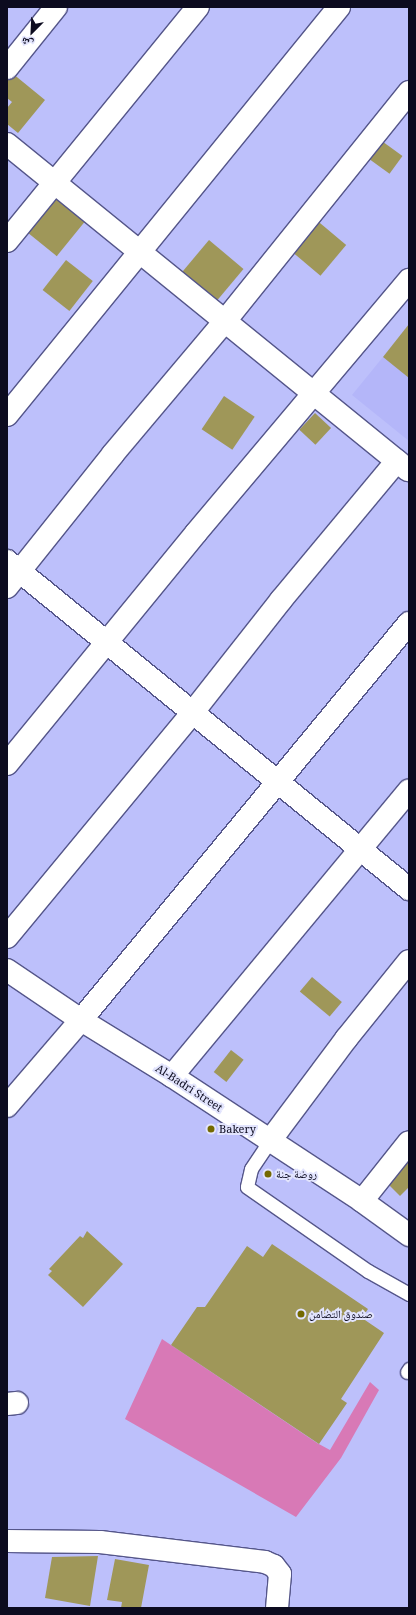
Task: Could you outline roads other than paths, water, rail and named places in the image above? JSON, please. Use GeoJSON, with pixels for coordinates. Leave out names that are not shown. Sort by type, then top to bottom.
{"type":"FeatureCollection","features":[{"type":"Feature","properties":{"kind":"street"},"geometry":{"type":"LineString","coordinates":[[7,68],[56,7]]}},
{"type":"Feature","properties":{"kind":"street"},"geometry":{"type":"LineString","coordinates":[[7,241],[198,7]]}},
{"type":"Feature","properties":{"kind":"street"},"geometry":{"type":"LineString","coordinates":[[7,415],[339,7]]}},
{"type":"Feature","properties":{"kind":"street"},"geometry":{"type":"LineString","coordinates":[[409,92],[225,321],[11,573],[107,643],[409,889]]}},
{"type":"Feature","properties":{"kind":"street"},"geometry":{"type":"LineString","coordinates":[[7,144],[403,465],[281,600],[193,712],[7,937]]}},
{"type":"Feature","properties":{"kind":"street"},"geometry":{"type":"LineString","coordinates":[[7,764],[196,533],[315,394],[409,280]]}},
{"type":"Feature","properties":{"kind":"street"},"geometry":{"type":"LineString","coordinates":[[7,1106],[81,1020],[409,623]]}},
{"type":"Feature","properties":{"kind":"street"},"geometry":{"type":"LineString","coordinates":[[172,1076],[409,791]]}},
{"type":"Feature","properties":{"kind":"street"},"geometry":{"type":"LineString","coordinates":[[269,1142],[346,1039],[409,960]]}},
{"type":"Feature","properties":{"kind":"street","name":"Al-Badri Street"},"geometry":{"type":"LineString","coordinates":[[7,970],[81,1020],[172,1076],[269,1142],[362,1201],[409,1235]]}},
{"type":"Feature","properties":{"kind":"street"},"geometry":{"type":"LineString","coordinates":[[362,1201],[409,1142]]}},
{"type":"Feature","properties":{"kind":"street"},"geometry":{"type":"LineString","coordinates":[[7,1540],[100,1542],[265,1562],[274,1566],[280,1574],[277,1608]]}},
{"type":"Feature","properties":{"kind":"lane"},"geometry":{"type":"LineString","coordinates":[[269,1142],[251,1169],[247,1187],[368,1271],[409,1294]]}},
{"type":"Feature","properties":{"kind":"place","name":"Bakery"},"geometry":{"type":"Point","coordinates":[211,1129]}},
{"type":"Feature","properties":{"kind":"place","name":"روضة جنة"},"geometry":{"type":"Point","coordinates":[268,1174]}},
{"type":"Feature","properties":{"kind":"place","name":"صندوق التضامن"},"geometry":{"type":"Point","coordinates":[301,1314]}}]}
